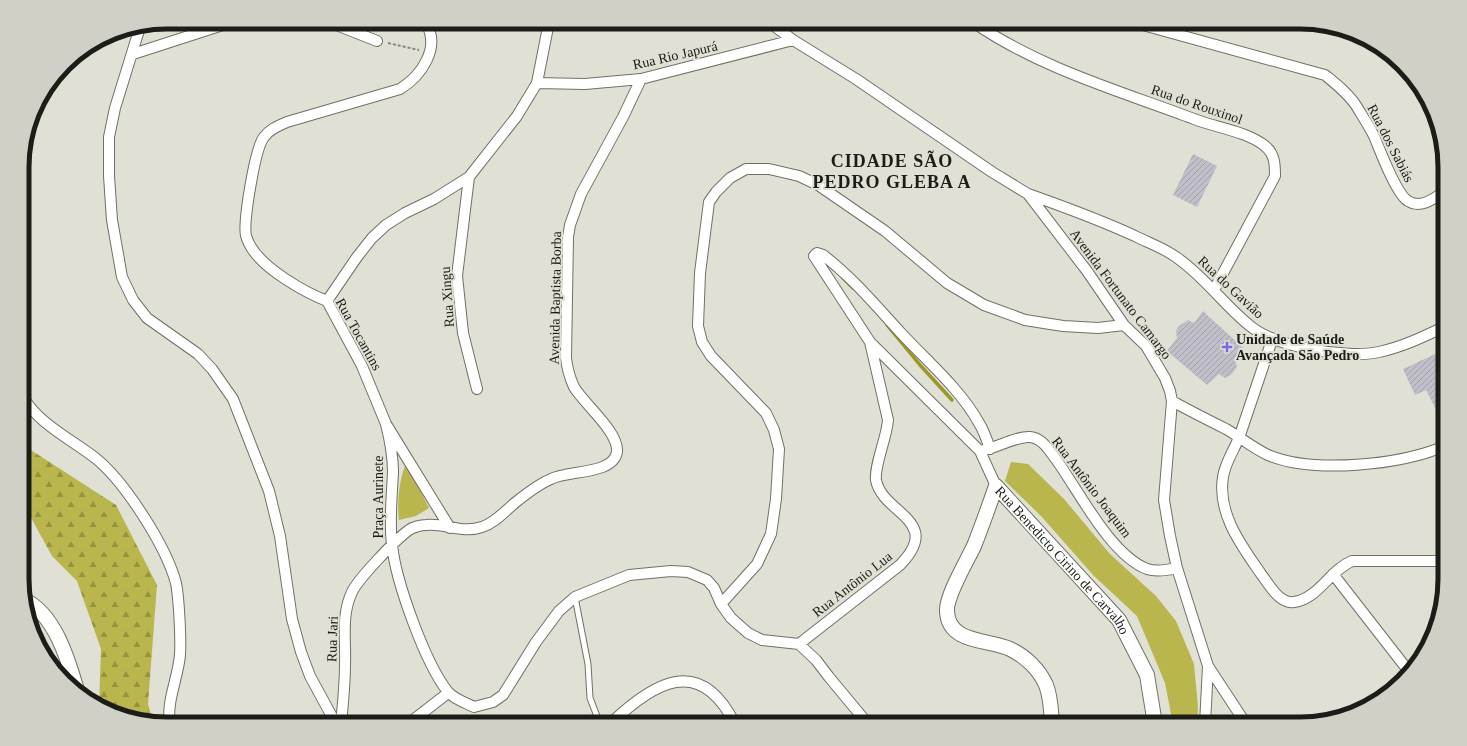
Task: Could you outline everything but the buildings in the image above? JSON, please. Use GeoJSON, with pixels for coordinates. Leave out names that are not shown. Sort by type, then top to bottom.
{"type":"FeatureCollection","features":[{"type":"Feature","properties":{"kind":"street"},"geometry":{"type":"LineString","coordinates":[[133,54],[210,29]]}},
{"type":"Feature","properties":{"kind":"street"},"geometry":{"type":"LineString","coordinates":[[347,29],[377,41]]}},
{"type":"Feature","properties":{"kind":"street"},"geometry":{"type":"LineString","coordinates":[[427,29],[431,42],[430,52]]}},
{"type":"Feature","properties":{"kind":"street"},"geometry":{"type":"LineString","coordinates":[[327,301],[357,257],[372,238],[386,225],[469,177],[517,116],[537,83],[548,29]]}},
{"type":"Feature","properties":{"kind":"street","name":"Avenida Fortunato Camargo"},"geometry":{"type":"LineString","coordinates":[[778,29],[793,40],[856,79],[992,172],[1028,194],[1087,271],[1124,325],[1146,346],[1158,364],[1170,391],[1172,401],[1164,500],[1177,568],[1199,633],[1208,666],[1205,717]]}},
{"type":"Feature","properties":{"kind":"street","name":"Rua do Rouxinol"},"geometry":{"type":"LineString","coordinates":[[984,29],[994,36],[1050,64],[1199,121],[1243,135],[1265,146],[1272,154],[1275,162],[1275,176],[1214,290]]}},
{"type":"Feature","properties":{"kind":"street","name":"Rua dos Sabiás"},"geometry":{"type":"LineString","coordinates":[[1158,29],[1324,74],[1342,89],[1356,105],[1373,135],[1398,189],[1405,199],[1414,204],[1423,204],[1438,195]]}},
{"type":"Feature","properties":{"kind":"street"},"geometry":{"type":"LineString","coordinates":[[139,32],[115,108],[109,137],[109,176],[112,220],[122,277],[133,300],[147,318],[198,354],[212,369],[233,399],[269,491],[280,536],[292,619],[300,652],[312,681],[332,717]]}},
{"type":"Feature","properties":{"kind":"street","name":"Rua Rio Japurá"},"geometry":{"type":"LineString","coordinates":[[537,83],[585,84],[641,80],[793,40]]}},
{"type":"Feature","properties":{"kind":"street","name":"Rua Tocantins"},"geometry":{"type":"LineString","coordinates":[[430,52],[426,64],[419,73],[400,89],[287,122],[273,128],[260,143],[245,222],[246,236],[261,261],[270,269],[313,296],[327,301],[362,366],[386,424],[450,528]]}},
{"type":"Feature","properties":{"kind":"street","name":"Avenida Baptista Borba"},"geometry":{"type":"LineString","coordinates":[[392,546],[410,529],[419,526],[434,525],[474,530],[484,527],[494,521],[517,501],[551,478],[603,468],[614,458],[617,451],[615,441],[608,429],[574,387],[568,370],[566,358],[568,237],[574,209],[641,80]]}},
{"type":"Feature","properties":{"kind":"street"},"geometry":{"type":"LineString","coordinates":[[721,604],[757,564],[771,534],[776,499],[779,448],[774,430],[766,413],[711,356],[702,342],[698,326],[700,273],[709,202],[716,192],[730,178],[746,170],[769,169],[799,176],[818,185],[886,231],[947,283],[984,305],[1025,320],[1063,326],[1098,328],[1124,325]]}},
{"type":"Feature","properties":{"kind":"street","name":"Rua Xingu"},"geometry":{"type":"LineString","coordinates":[[469,177],[457,276],[463,333],[477,389]]}},
{"type":"Feature","properties":{"kind":"street","name":"Rua do Gavião"},"geometry":{"type":"LineString","coordinates":[[1028,194],[1074,210],[1161,248],[1188,266],[1249,326],[1272,340],[1294,346],[1338,353],[1378,352],[1418,339],[1438,330]]}},
{"type":"Feature","properties":{"kind":"street","name":"Rua Benedicto Cirino de Carvalho"},"geometry":{"type":"LineString","coordinates":[[990,449],[980,424],[970,408],[865,292],[824,255],[817,253],[814,256],[819,266],[870,342],[980,451],[996,486],[1120,620],[1147,675],[1155,717]]}},
{"type":"Feature","properties":{"kind":"street"},"geometry":{"type":"LineString","coordinates":[[1272,340],[1239,438],[1227,462],[1223,478],[1226,510],[1241,544],[1272,590],[1282,600],[1290,603],[1303,600],[1310,596],[1344,565],[1361,560],[1438,561]]}},
{"type":"Feature","properties":{"kind":"street","name":"Rua Antônio Lua"},"geometry":{"type":"LineString","coordinates":[[799,644],[900,565],[908,556],[916,540],[914,529],[910,522],[902,512],[884,496],[876,479],[888,420],[870,342]]}},
{"type":"Feature","properties":{"kind":"street"},"geometry":{"type":"LineString","coordinates":[[1172,401],[1267,454],[1286,460],[1315,465],[1381,462],[1412,456],[1438,448]]}},
{"type":"Feature","properties":{"kind":"street"},"geometry":{"type":"LineString","coordinates":[[29,406],[41,419],[95,457],[110,472],[128,494],[159,543],[169,564],[176,584],[180,655],[170,708],[170,717]]}},
{"type":"Feature","properties":{"kind":"street","name":"Praça Aurinete"},"geometry":{"type":"LineString","coordinates":[[386,424],[392,448],[393,471],[390,517],[392,546],[406,601],[417,631],[432,664],[448,693]]}},
{"type":"Feature","properties":{"kind":"street","name":"Rua Antônio Joaquim"},"geometry":{"type":"LineString","coordinates":[[980,451],[1024,438],[1031,437],[1039,440],[1045,444],[1061,466],[1083,502],[1110,538],[1125,553],[1148,569],[1162,570],[1177,568]]}},
{"type":"Feature","properties":{"kind":"street"},"geometry":{"type":"LineString","coordinates":[[996,486],[974,546],[948,601],[948,617],[953,627],[960,634],[975,640],[1009,648],[1029,662],[1039,672],[1046,685],[1050,700],[1051,717]]}},
{"type":"Feature","properties":{"kind":"street","name":"Rua Jari"},"geometry":{"type":"LineString","coordinates":[[341,717],[345,664],[345,625],[352,592],[358,583],[392,546]]}},
{"type":"Feature","properties":{"kind":"street"},"geometry":{"type":"LineString","coordinates":[[417,717],[448,693],[474,707],[493,702],[498,699],[510,685],[536,642],[559,611],[575,597],[629,575],[671,570],[688,572],[707,580],[714,588],[721,604],[731,618],[748,633],[762,640],[799,644],[816,660],[862,717]]}},
{"type":"Feature","properties":{"kind":"street"},"geometry":{"type":"LineString","coordinates":[[1333,574],[1406,668]]}},
{"type":"Feature","properties":{"kind":"street"},"geometry":{"type":"LineString","coordinates":[[32,604],[54,630],[68,660],[74,681]]}},
{"type":"Feature","properties":{"kind":"street"},"geometry":{"type":"LineString","coordinates":[[1208,666],[1241,717]]}},
{"type":"Feature","properties":{"kind":"street"},"geometry":{"type":"LineString","coordinates":[[617,717],[626,709],[655,689],[676,681],[701,684],[714,692],[730,717]]}},
{"type":"Feature","properties":{"kind":"lane"},"geometry":{"type":"LineString","coordinates":[[575,597],[588,664],[590,698],[597,717]]}},
{"type":"Feature","properties":{"kind":"path"},"geometry":{"type":"LineString","coordinates":[[377,41],[430,52]]}},
{"type":"Feature","properties":{"kind":"green space"},"geometry":{"type":"Polygon","coordinates":[[[29,449],[116,505],[157,585],[148,704],[152,716],[122,710],[99,699],[101,649],[77,581],[52,556],[29,514],[29,449]]]}},
{"type":"Feature","properties":{"kind":"green space"},"geometry":{"type":"Polygon","coordinates":[[[1011,462],[1028,464],[1064,499],[1110,554],[1156,596],[1176,621],[1194,664],[1198,707],[1197,717],[1172,717],[1165,683],[1137,616],[1094,576],[1041,516],[1005,481],[1011,462]]]}},
{"type":"Feature","properties":{"kind":"green space"},"geometry":{"type":"Polygon","coordinates":[[[405,466],[410,470],[429,508],[416,516],[399,520],[399,493],[405,466]]]}},
{"type":"Feature","properties":{"kind":"waterway"},"geometry":{"type":"LineString","coordinates":[[842,277],[853,288]]}},
{"type":"Feature","properties":{"kind":"waterway"},"geometry":{"type":"LineString","coordinates":[[887,325],[920,365],[952,400]]}},
{"type":"Feature","properties":{"kind":"place","name":"Unidade de Saúde Avançada São Pedro"},"geometry":{"type":"Point","coordinates":[1227,347]}},
{"type":"Feature","properties":{"kind":"district","name":"CIDADE SÃO PEDRO GLEBA A"},"geometry":{"type":"Point","coordinates":[892,171]}}]}
